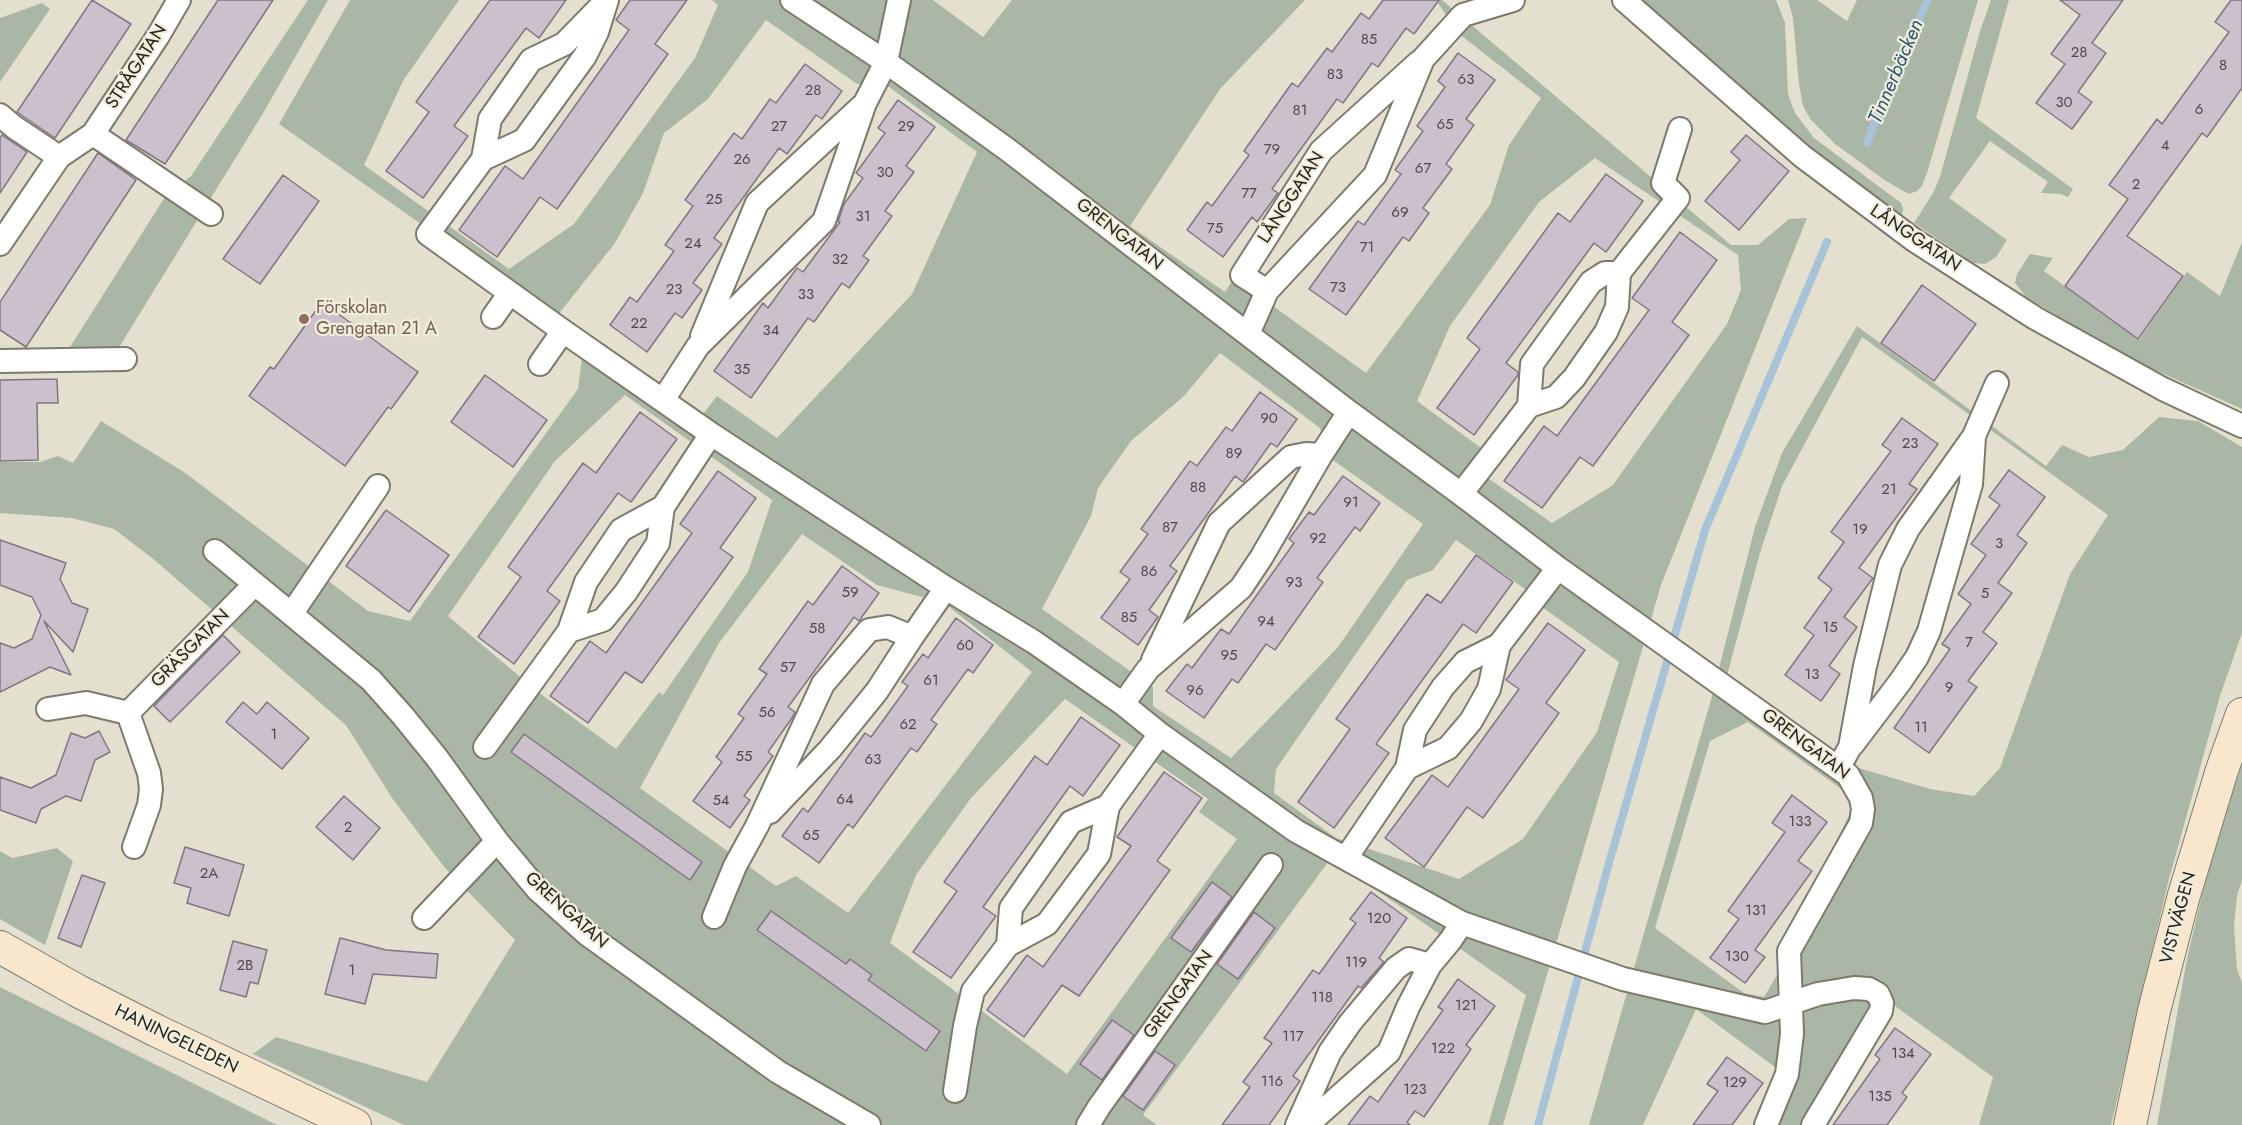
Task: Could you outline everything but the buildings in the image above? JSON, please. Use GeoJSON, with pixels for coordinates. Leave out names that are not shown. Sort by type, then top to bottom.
{"type":"FeatureCollection","features":[{"type":"Feature","properties":{"kind":"main road","name":"VISTVÄGEN"},"geometry":{"type":"LineString","coordinates":[[2130,1125],[2154,1011],[2184,895],[2222,770],[2242,714]]}},
{"type":"Feature","properties":{"kind":"main road","name":"HANINGELEDEN"},"geometry":{"type":"LineString","coordinates":[[0,947],[78,991],[157,1031],[356,1125]]}},
{"type":"Feature","properties":{"kind":"street","name":"STRÅGATAN"},"geometry":{"type":"LineString","coordinates":[[0,244],[58,157],[93,134],[180,0]]}},
{"type":"Feature","properties":{"kind":"street"},"geometry":{"type":"LineString","coordinates":[[607,0],[564,44],[531,60],[490,119],[483,159],[428,234],[509,294],[711,434],[946,588],[1034,642],[1124,704],[1160,734],[1296,831],[1462,923],[1623,979],[1764,1012],[1818,994],[1854,988],[1869,989],[1878,994],[1882,1003],[1881,1011],[1813,1125]]}},
{"type":"Feature","properties":{"kind":"street"},"geometry":{"type":"LineString","coordinates":[[483,159],[524,140],[585,56],[597,32],[607,0]]}},
{"type":"Feature","properties":{"kind":"street","name":"GRENGATAN"},"geometry":{"type":"LineString","coordinates":[[792,0],[886,62],[1008,150],[1349,412],[1558,568],[1683,657],[1845,757],[1848,775],[1861,798],[1863,809],[1861,823],[1789,951],[1792,1034],[1787,1074],[1766,1125]]}},
{"type":"Feature","properties":{"kind":"street"},"geometry":{"type":"LineString","coordinates":[[698,346],[824,221],[865,103],[886,62],[899,0]]}},
{"type":"Feature","properties":{"kind":"street","name":"LÅNGGATAN"},"geometry":{"type":"LineString","coordinates":[[1267,291],[1242,275],[1321,151],[1423,59],[1463,15],[1513,0]]}},
{"type":"Feature","properties":{"kind":"street","name":"LÅNGGATAN"},"geometry":{"type":"LineString","coordinates":[[1624,0],[1802,156],[1914,240],[2035,318],[2163,389],[2242,426]]}},
{"type":"Feature","properties":{"kind":"street"},"geometry":{"type":"LineString","coordinates":[[564,44],[572,53],[577,67]]}},
{"type":"Feature","properties":{"kind":"street","name":"LÅNGGATAN"},"geometry":{"type":"LineString","coordinates":[[1248,334],[1267,291],[1375,175],[1423,59]]}},
{"type":"Feature","properties":{"kind":"street"},"geometry":{"type":"LineString","coordinates":[[663,400],[698,346],[757,203],[865,103]]}},
{"type":"Feature","properties":{"kind":"street"},"geometry":{"type":"LineString","coordinates":[[0,115],[58,157]]}},
{"type":"Feature","properties":{"kind":"street"},"geometry":{"type":"LineString","coordinates":[[1529,406],[1556,397],[1574,378],[1606,332],[1617,307],[1619,273],[1678,198],[1663,183],[1680,129]]}},
{"type":"Feature","properties":{"kind":"street"},"geometry":{"type":"LineString","coordinates":[[93,134],[212,214]]}},
{"type":"Feature","properties":{"kind":"street"},"geometry":{"type":"LineString","coordinates":[[820,145],[834,147],[841,152],[845,161]]}},
{"type":"Feature","properties":{"kind":"street"},"geometry":{"type":"LineString","coordinates":[[1461,494],[1529,406],[1532,364],[1591,282],[1605,273],[1619,273]]}},
{"type":"Feature","properties":{"kind":"street"},"geometry":{"type":"LineString","coordinates":[[493,317],[509,294]]}},
{"type":"Feature","properties":{"kind":"street"},"geometry":{"type":"LineString","coordinates":[[540,364],[563,331]]}},
{"type":"Feature","properties":{"kind":"street"},"geometry":{"type":"LineString","coordinates":[[0,361],[125,359]]}},
{"type":"Feature","properties":{"kind":"street"},"geometry":{"type":"LineString","coordinates":[[1845,757],[1885,582],[1898,545],[1974,436],[1997,383]]}},
{"type":"Feature","properties":{"kind":"street"},"geometry":{"type":"LineString","coordinates":[[1148,669],[1241,588],[1321,454],[1349,412]]}},
{"type":"Feature","properties":{"kind":"street"},"geometry":{"type":"LineString","coordinates":[[570,632],[603,620],[626,592],[658,543],[663,507],[711,434]]}},
{"type":"Feature","properties":{"kind":"street"},"geometry":{"type":"LineString","coordinates":[[1845,757],[1917,657],[1929,631],[1971,484],[1974,436]]}},
{"type":"Feature","properties":{"kind":"street"},"geometry":{"type":"LineString","coordinates":[[1124,704],[1148,669],[1219,523],[1291,457],[1321,454]]}},
{"type":"Feature","properties":{"kind":"street"},"geometry":{"type":"LineString","coordinates":[[292,613],[378,486]]}},
{"type":"Feature","properties":{"kind":"street"},"geometry":{"type":"LineString","coordinates":[[485,747],[570,632],[586,582],[621,530],[663,507]]}},
{"type":"Feature","properties":{"kind":"street","name":"GRENGATAN"},"geometry":{"type":"LineString","coordinates":[[215,551],[371,680],[437,758],[497,842],[537,889],[587,934],[778,1072],[869,1125]]}},
{"type":"Feature","properties":{"kind":"street"},"geometry":{"type":"LineString","coordinates":[[1407,768],[1448,748],[1471,721],[1489,689],[1499,645],[1558,568]]}},
{"type":"Feature","properties":{"kind":"street","name":"GRÄSGATAN"},"geometry":{"type":"LineString","coordinates":[[128,713],[254,585]]}},
{"type":"Feature","properties":{"kind":"street"},"geometry":{"type":"LineString","coordinates":[[757,826],[830,749],[877,691],[946,588]]}},
{"type":"Feature","properties":{"kind":"street"},"geometry":{"type":"LineString","coordinates":[[714,917],[735,866],[757,826],[822,684],[869,630],[888,627],[912,637]]}},
{"type":"Feature","properties":{"kind":"street"},"geometry":{"type":"LineString","coordinates":[[1346,858],[1407,768],[1415,730],[1443,687],[1465,662],[1499,645]]}},
{"type":"Feature","properties":{"kind":"street"},"geometry":{"type":"LineString","coordinates":[[1865,666],[1882,681],[1890,684],[1900,682]]}},
{"type":"Feature","properties":{"kind":"street"},"geometry":{"type":"LineString","coordinates":[[48,709],[86,703],[128,713],[149,773],[151,789],[149,805],[134,847]]}},
{"type":"Feature","properties":{"kind":"street"},"geometry":{"type":"LineString","coordinates":[[955,1091],[965,1026],[974,991],[1008,945],[1047,924],[1099,854],[1108,806],[1160,734]]}},
{"type":"Feature","properties":{"kind":"street"},"geometry":{"type":"LineString","coordinates":[[1008,945],[1011,908],[1071,822],[1108,806]]}},
{"type":"Feature","properties":{"kind":"street"},"geometry":{"type":"LineString","coordinates":[[424,918],[497,842]]}},
{"type":"Feature","properties":{"kind":"street","name":"GRENGATAN"},"geometry":{"type":"LineString","coordinates":[[1088,1125],[1271,865]]}},
{"type":"Feature","properties":{"kind":"street"},"geometry":{"type":"LineString","coordinates":[[1307,1125],[1389,1053],[1408,1007],[1430,965],[1462,923]]}},
{"type":"Feature","properties":{"kind":"street"},"geometry":{"type":"LineString","coordinates":[[1297,1125],[1330,1052],[1350,1023],[1396,968],[1409,959],[1430,965]]}},
{"type":"Feature","properties":{"kind":"green space"},"geometry":{"type":"Polygon","coordinates":[[[308,0],[328,0],[262,115],[118,349],[65,355],[165,197],[191,176],[308,0]]]}},
{"type":"Feature","properties":{"kind":"green space"},"geometry":{"type":"Polygon","coordinates":[[[350,0],[459,0],[403,81],[364,165],[509,269],[574,224],[695,58],[718,5],[712,0],[933,0],[983,37],[1012,0],[1305,0],[1220,89],[1130,226],[1225,292],[1234,278],[1366,373],[1490,205],[1509,145],[1541,98],[1458,33],[1436,0],[1442,0],[1731,245],[1758,245],[1789,219],[1807,218],[1661,585],[1503,1125],[1488,1125],[1526,995],[1331,858],[1143,1115],[1157,1125],[404,1125],[253,1054],[276,1037],[427,1082],[515,940],[445,868],[392,798],[346,725],[152,558],[114,529],[72,518],[0,513],[0,462],[40,462],[58,456],[73,463],[101,421],[184,472],[368,611],[410,621],[578,389],[582,357],[553,317],[279,124],[350,0]],[[766,20],[708,99],[664,133],[643,193],[615,243],[557,316],[703,414],[717,396],[777,438],[912,294],[977,152],[885,84],[857,84],[766,20]],[[1595,158],[1539,202],[1450,326],[1417,401],[1496,459],[1485,476],[1552,523],[1613,485],[1727,324],[1741,290],[1738,255],[1595,158]],[[1220,353],[1184,396],[1131,441],[1098,488],[1091,516],[1042,609],[1153,687],[1153,706],[1231,758],[1338,647],[1423,524],[1330,458],[1320,428],[1220,353]],[[625,395],[555,461],[448,616],[538,692],[616,749],[659,692],[663,695],[748,572],[772,500],[625,395]],[[802,534],[719,643],[640,788],[776,886],[796,876],[848,913],[1032,672],[944,603],[877,585],[802,534]],[[1456,540],[1433,570],[1407,580],[1276,769],[1274,793],[1336,838],[1459,879],[1523,839],[1597,732],[1619,662],[1542,607],[1529,592],[1456,540]],[[1065,699],[971,798],[916,875],[890,943],[1067,1074],[1237,839],[1199,812],[1208,799],[1065,699]]]}},
{"type":"Feature","properties":{"kind":"green space"},"geometry":{"type":"Polygon","coordinates":[[[1643,0],[1776,0],[1785,23],[1788,94],[1795,113],[1814,138],[1901,203],[1902,215],[1812,148],[1643,0]]]}},
{"type":"Feature","properties":{"kind":"green space"},"geometry":{"type":"Polygon","coordinates":[[[1788,0],[1817,0],[1847,21],[1857,0],[1978,0],[1927,173],[1922,186],[1917,191],[1909,194],[1886,181],[1835,144],[1811,120],[1803,106],[1793,18],[1788,0]]]}},
{"type":"Feature","properties":{"kind":"green space"},"geometry":{"type":"Polygon","coordinates":[[[1991,0],[2009,0],[1976,118],[2073,189],[2068,197],[2061,194],[2041,193],[2048,182],[1990,141],[1949,198],[2007,240],[1996,257],[1985,264],[1974,263],[1914,223],[1940,177],[1980,31],[1991,0]]]}},
{"type":"Feature","properties":{"kind":"green space"},"geometry":{"type":"Polygon","coordinates":[[[42,3],[50,9],[0,82],[0,18],[42,3]]]}},
{"type":"Feature","properties":{"kind":"green space"},"geometry":{"type":"Polygon","coordinates":[[[2242,242],[2242,409],[2128,358],[2026,297],[2015,283],[2017,274],[2030,254],[2053,258],[2044,271],[2139,340],[2187,272],[2220,296],[2242,242]]]}},
{"type":"Feature","properties":{"kind":"green space"},"geometry":{"type":"Polygon","coordinates":[[[1857,326],[2046,466],[2062,445],[2089,457],[2123,450],[2159,417],[2198,421],[2242,447],[2242,633],[2220,696],[2169,879],[2111,1125],[1979,1125],[1993,1077],[1895,1006],[1851,1068],[1818,1125],[1758,1125],[1779,1070],[1696,1009],[1643,1125],[1589,1125],[1712,696],[1755,527],[1782,453],[1857,326]],[[1862,337],[1782,486],[1760,553],[1726,679],[1852,766],[1930,789],[1974,796],[2000,768],[2070,574],[2108,515],[1862,337]],[[1748,722],[1710,741],[1655,928],[1744,993],[1764,997],[1778,973],[1782,952],[1852,809],[1851,796],[1748,722]]]}},
{"type":"Feature","properties":{"kind":"green space"},"geometry":{"type":"Polygon","coordinates":[[[2242,764],[2242,880],[2237,896],[2234,926],[2237,969],[2242,983],[2242,1125],[2157,1125],[2187,959],[2200,903],[2214,847],[2242,764]]]}},
{"type":"Feature","properties":{"kind":"green space"},"geometry":{"type":"Polygon","coordinates":[[[57,848],[73,861],[45,945],[0,919],[0,851],[12,858],[57,848]]]}},
{"type":"Feature","properties":{"kind":"green space"},"geometry":{"type":"Polygon","coordinates":[[[0,987],[277,1125],[0,1125],[0,987]]]}},
{"type":"Feature","properties":{"kind":"waterway","name":"Tinnerbäcken"},"geometry":{"type":"LineString","coordinates":[[1867,143],[1928,0]]}},
{"type":"Feature","properties":{"kind":"waterway"},"geometry":{"type":"LineString","coordinates":[[1538,1125],[1609,863],[1705,530],[1827,242]]}},
{"type":"Feature","properties":{"kind":"place","name":"Förskolan Grengatan 21 A"},"geometry":{"type":"Point","coordinates":[304,319]}}]}
